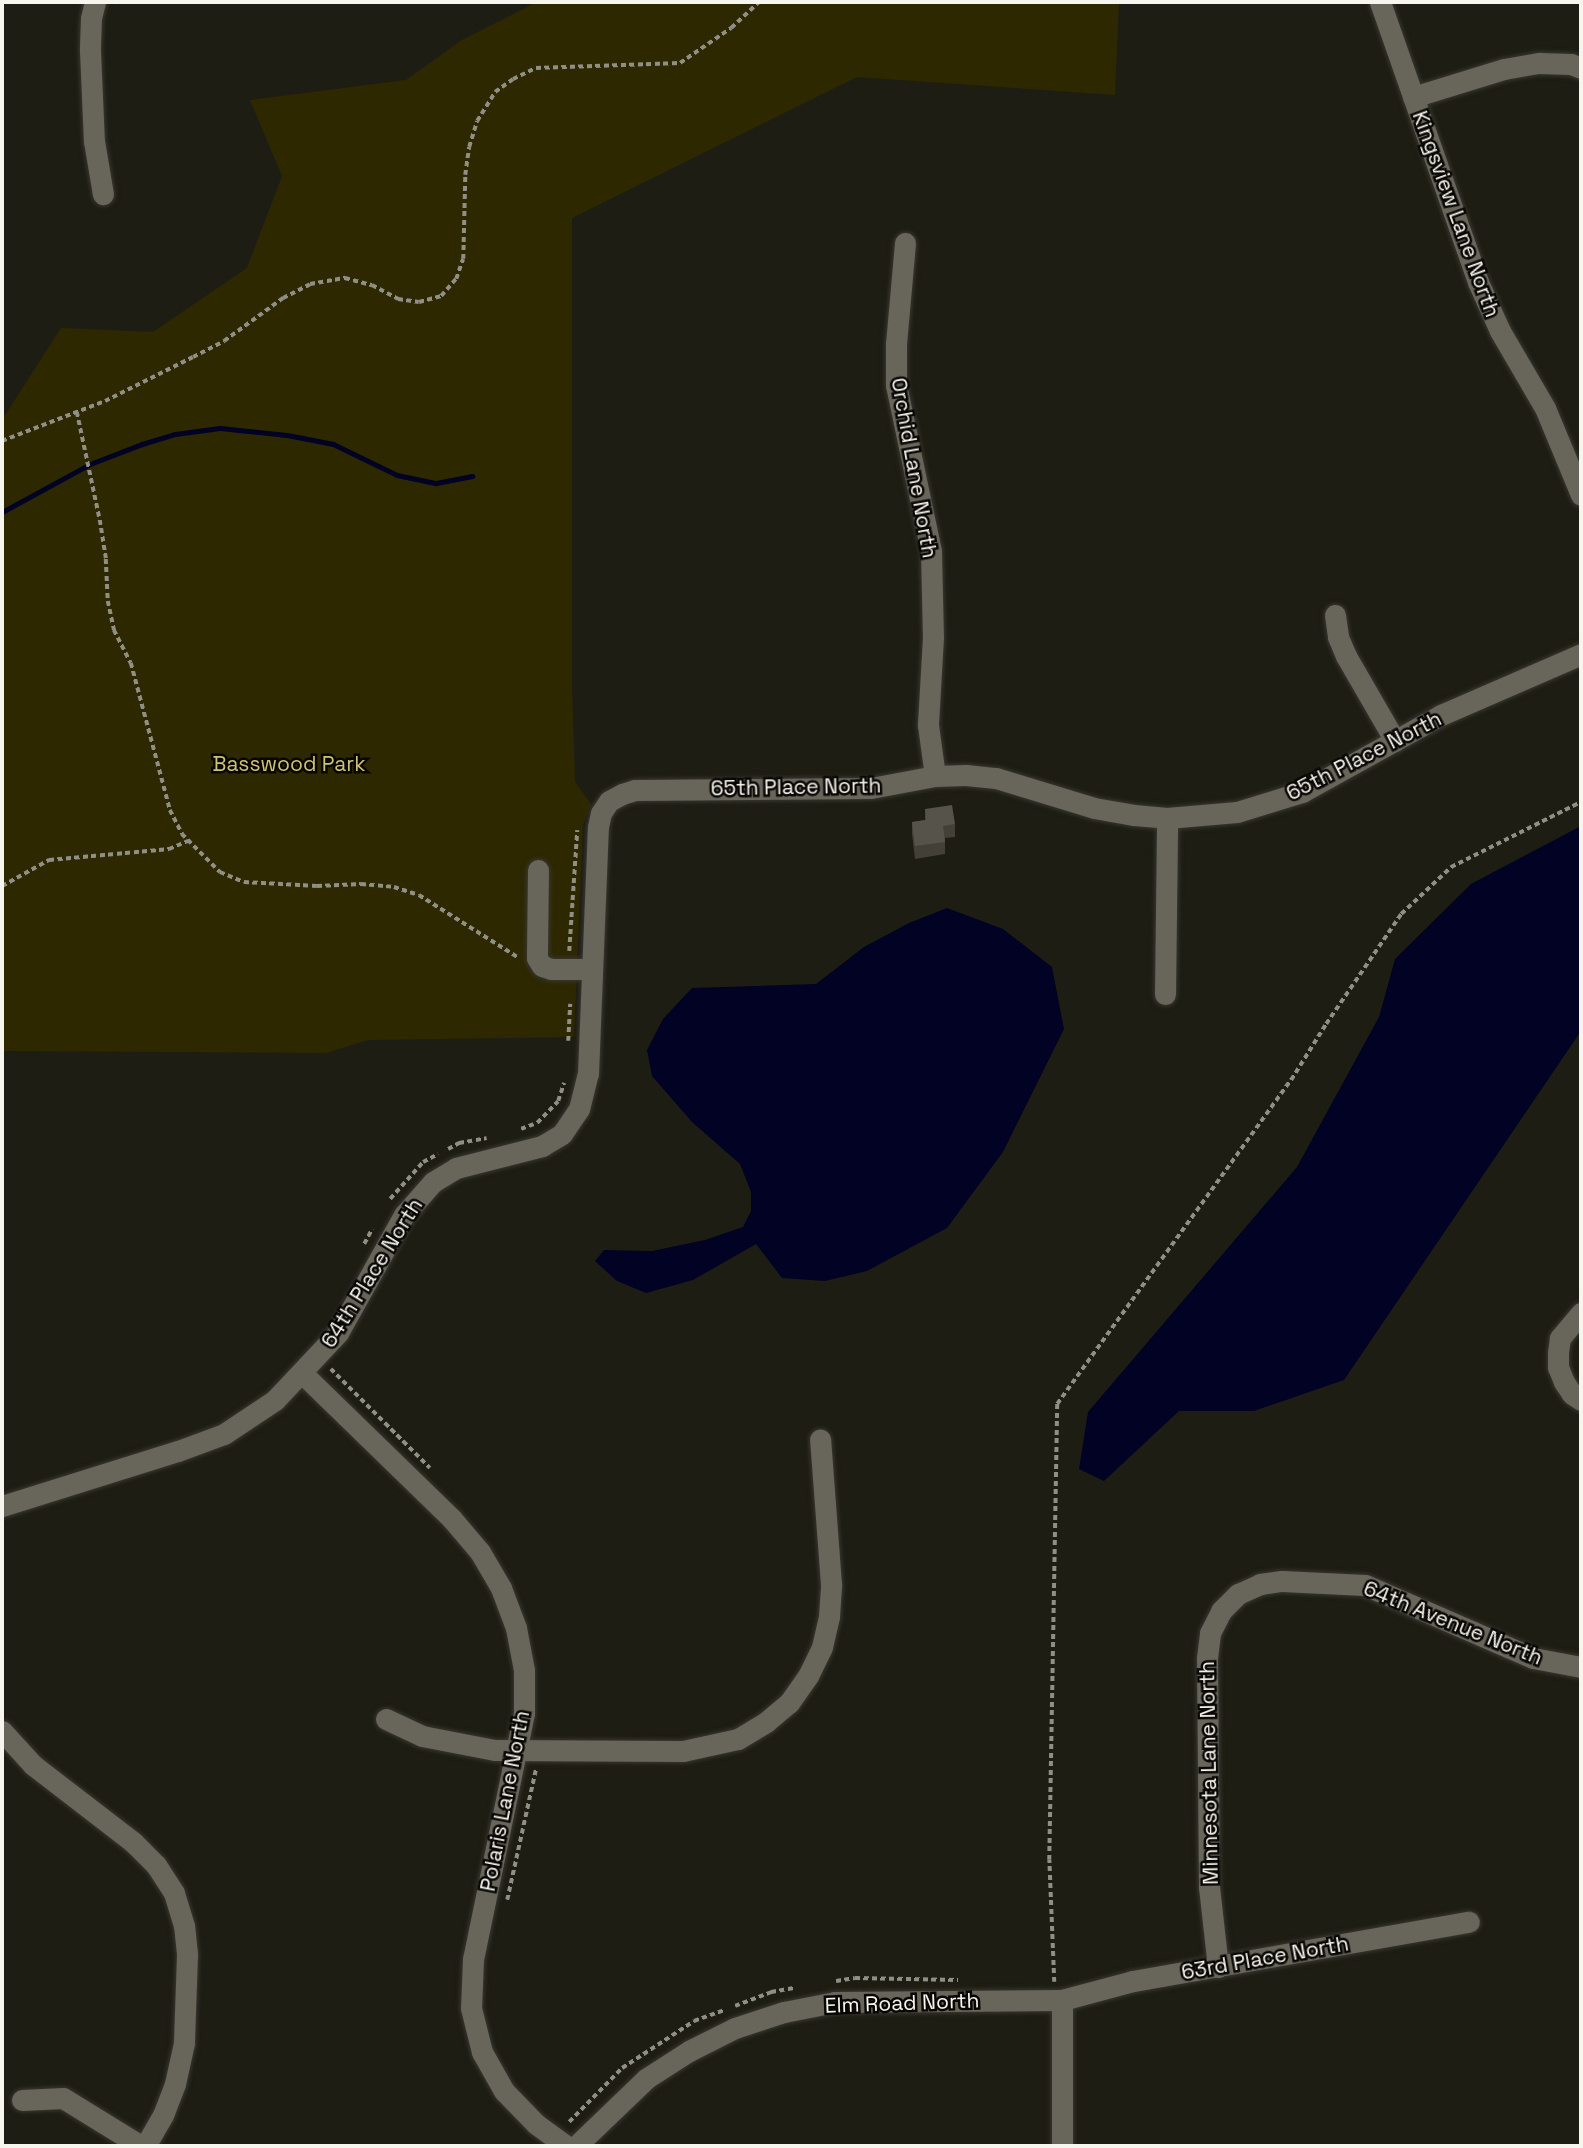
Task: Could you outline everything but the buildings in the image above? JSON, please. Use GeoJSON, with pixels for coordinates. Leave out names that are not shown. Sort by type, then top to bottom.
{"type":"FeatureCollection","features":[{"type":"Feature","properties":{"kind":"street"},"geometry":{"type":"LineString","coordinates":[[95,2],[91,18],[90,51],[93,128],[103,194]]}},
{"type":"Feature","properties":{"kind":"street","name":"Kingsview Lane North"},"geometry":{"type":"LineString","coordinates":[[1380,2],[1478,282],[1500,331],[1545,408],[1581,495]]}},
{"type":"Feature","properties":{"kind":"street"},"geometry":{"type":"LineString","coordinates":[[1413,97],[1504,69],[1539,63],[1571,64],[1581,68]]}},
{"type":"Feature","properties":{"kind":"street","name":"Orchid Lane North"},"geometry":{"type":"LineString","coordinates":[[905,243],[896,343],[896,385],[931,551],[933,637],[928,725],[935,776]]}},
{"type":"Feature","properties":{"kind":"street"},"geometry":{"type":"LineString","coordinates":[[1335,615],[1338,636],[1346,656],[1395,741]]}},
{"type":"Feature","properties":{"kind":"street","name":"65th Place North"},"geometry":{"type":"LineString","coordinates":[[480,1161],[542,1146],[562,1134],[579,1109],[588,1074],[597,827],[601,813],[609,801],[622,794],[635,790],[871,788],[935,776],[967,775],[996,778],[1094,808],[1167,818],[1237,812],[1329,779],[1489,692],[1581,654]]}},
{"type":"Feature","properties":{"kind":"street"},"geometry":{"type":"LineString","coordinates":[[1165,994],[1167,818]]}},
{"type":"Feature","properties":{"kind":"street"},"geometry":{"type":"LineString","coordinates":[[538,870],[537,958],[542,966],[551,969],[591,969]]}},
{"type":"Feature","properties":{"kind":"street","name":"64th Place North"},"geometry":{"type":"LineString","coordinates":[[2,1506],[224,1434],[275,1400],[303,1374],[355,1307],[404,1215],[415,1200],[433,1182],[456,1168],[480,1161]]}},
{"type":"Feature","properties":{"kind":"street"},"geometry":{"type":"LineString","coordinates":[[1581,1313],[1560,1338],[1558,1353],[1558,1367],[1564,1382],[1572,1394],[1581,1400]]}},
{"type":"Feature","properties":{"kind":"street","name":"Polaris Lane North"},"geometry":{"type":"LineString","coordinates":[[303,1374],[452,1519],[480,1552],[501,1588],[516,1628],[524,1670],[524,1713],[529,1750],[473,1959],[471,2008],[481,2052],[491,2073],[519,2109],[561,2142]]}},
{"type":"Feature","properties":{"kind":"street"},"geometry":{"type":"LineString","coordinates":[[386,1719],[422,1736],[469,1748],[684,1751],[738,1739],[789,1703],[822,1647],[829,1616],[831,1584],[820,1439]]}},
{"type":"Feature","properties":{"kind":"street","name":"64th Avenue North"},"geometry":{"type":"LineString","coordinates":[[1282,1581],[1365,1585],[1533,1658],[1581,1667]]}},
{"type":"Feature","properties":{"kind":"street","name":"Minnesota Lane North"},"geometry":{"type":"LineString","coordinates":[[1218,1967],[1209,1887],[1207,1658],[1210,1633],[1221,1611],[1238,1594],[1260,1584],[1282,1581]]}},
{"type":"Feature","properties":{"kind":"street"},"geometry":{"type":"LineString","coordinates":[[2,1731],[33,1765],[133,1842],[156,1865],[174,1893],[184,1925],[187,1955],[184,2043],[175,2084],[163,2115],[143,2146],[63,2098],[22,2099]]}},
{"type":"Feature","properties":{"kind":"street","name":"63rd Place North"},"geometry":{"type":"LineString","coordinates":[[1062,2000],[1133,1981],[1469,1922]]}},
{"type":"Feature","properties":{"kind":"street"},"geometry":{"type":"LineString","coordinates":[[1062,2000],[1062,2146]]}},
{"type":"Feature","properties":{"kind":"street","name":"Elm Road North"},"geometry":{"type":"LineString","coordinates":[[576,2146],[607,2113],[657,2071],[735,2028],[784,2012],[835,2002],[1062,2000]]}},
{"type":"Feature","properties":{"kind":"path"},"geometry":{"type":"LineString","coordinates":[[2,441],[77,412],[224,341],[283,298],[310,284],[345,278],[372,285],[398,299],[419,302],[441,296],[456,279],[463,259],[465,175],[470,147],[477,121],[495,92],[513,79],[536,68],[680,63],[731,28],[759,2]]}},
{"type":"Feature","properties":{"kind":"path"},"geometry":{"type":"LineString","coordinates":[[77,412],[100,520],[114,629],[131,663],[170,810],[188,841],[220,872],[244,882],[317,886],[360,884],[394,887],[419,895],[520,959],[525,968]]}},
{"type":"Feature","properties":{"kind":"path"},"geometry":{"type":"LineString","coordinates":[[1062,2000],[1054,1981],[1049,1860],[1057,1404],[1291,1080],[1401,914],[1451,867],[1581,802]]}},
{"type":"Feature","properties":{"kind":"path"},"geometry":{"type":"LineString","coordinates":[[568,1047],[568,1013],[573,984],[569,969],[574,841],[577,829]]}},
{"type":"Feature","properties":{"kind":"path"},"geometry":{"type":"LineString","coordinates":[[2,886],[50,860],[169,849],[188,841]]}},
{"type":"Feature","properties":{"kind":"path"},"geometry":{"type":"LineString","coordinates":[[518,1131],[537,1123],[558,1101],[565,1080]]}},
{"type":"Feature","properties":{"kind":"path"},"geometry":{"type":"LineString","coordinates":[[390,1200],[423,1162],[459,1143],[496,1137]]}},
{"type":"Feature","properties":{"kind":"path"},"geometry":{"type":"LineString","coordinates":[[362,1245],[376,1223]]}},
{"type":"Feature","properties":{"kind":"path"},"geometry":{"type":"LineString","coordinates":[[317,1357],[361,1396],[432,1470]]}},
{"type":"Feature","properties":{"kind":"path"},"geometry":{"type":"LineString","coordinates":[[505,1910],[529,1750]]}},
{"type":"Feature","properties":{"kind":"path"},"geometry":{"type":"LineString","coordinates":[[561,2142],[569,2122],[562,2116]]}},
{"type":"Feature","properties":{"kind":"green space","name":"Basswood Park"},"geometry":{"type":"Polygon","coordinates":[[[537,2],[1119,2],[1115,95],[857,77],[572,218],[572,687],[575,782],[591,804],[583,825],[574,1037],[368,1040],[326,1053],[2,1051],[2,420],[61,328],[153,332],[247,268],[282,176],[250,100],[406,80],[462,40],[537,2]]]}},
{"type":"Feature","properties":{"kind":"water"},"geometry":{"type":"Polygon","coordinates":[[[1581,826],[1581,1031],[1344,1380],[1254,1411],[1179,1411],[1104,1481],[1079,1469],[1088,1412],[1297,1167],[1379,1017],[1395,959],[1471,884],[1581,826]]]}},
{"type":"Feature","properties":{"kind":"water"},"geometry":{"type":"Polygon","coordinates":[[[947,908],[1003,929],[1052,967],[1064,1029],[1003,1152],[947,1228],[867,1271],[825,1281],[782,1278],[756,1244],[693,1280],[646,1293],[617,1281],[595,1261],[604,1250],[652,1251],[705,1240],[743,1227],[751,1211],[751,1192],[740,1164],[692,1122],[652,1076],[647,1050],[663,1019],[692,988],[816,984],[864,947],[909,923],[947,908]]]}},
{"type":"Feature","properties":{"kind":"waterway"},"geometry":{"type":"LineString","coordinates":[[2,512],[90,464],[175,434],[220,428],[287,435],[333,444],[397,475],[436,483],[472,476]]}}]}
